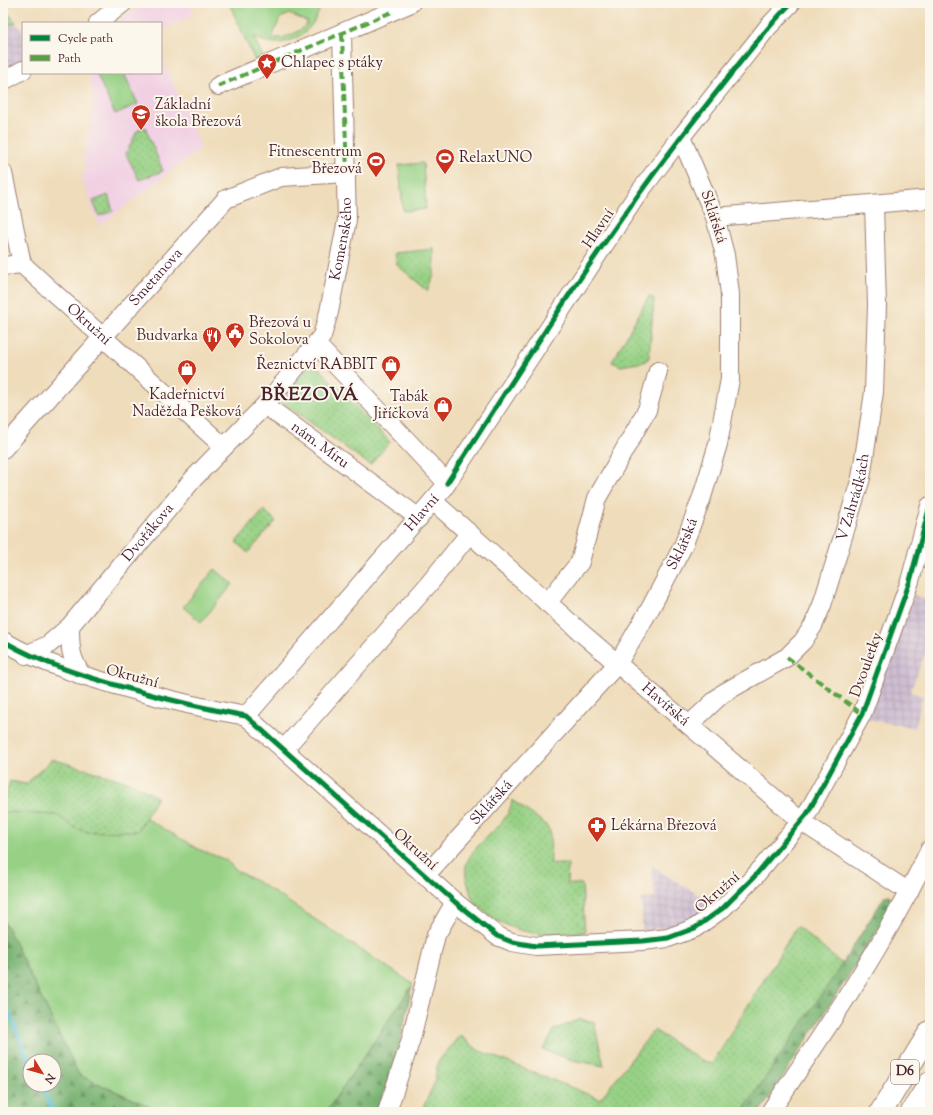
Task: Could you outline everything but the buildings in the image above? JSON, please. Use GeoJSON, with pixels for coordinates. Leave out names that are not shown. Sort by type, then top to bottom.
{"type":"FeatureCollection","features":[{"type":"Feature","properties":{"kind":"highway","name":"D6"},"geometry":{"type":"LineString","coordinates":[[881,1112],[930,1032]]}},
{"type":"Feature","properties":{"kind":"highway","name":"D6"},"geometry":{"type":"LineString","coordinates":[[912,1112],[930,1083]]}},
{"type":"Feature","properties":{"kind":"street"},"geometry":{"type":"LineString","coordinates":[[99,22],[123,3]]}},
{"type":"Feature","properties":{"kind":"street"},"geometry":{"type":"LineString","coordinates":[[218,86],[342,34],[411,3]]}},
{"type":"Feature","properties":{"kind":"street","name":"Hlavní"},"geometry":{"type":"LineString","coordinates":[[246,716],[433,501],[609,236],[681,137],[768,27],[791,3]]}},
{"type":"Feature","properties":{"kind":"street","name":"Komenského"},"geometry":{"type":"LineString","coordinates":[[316,344],[322,336],[329,312],[347,220],[347,173],[342,34]]}},
{"type":"Feature","properties":{"kind":"street"},"geometry":{"type":"LineString","coordinates":[[3,81],[22,71]]}},
{"type":"Feature","properties":{"kind":"street","name":"Sklářská"},"geometry":{"type":"LineString","coordinates":[[425,876],[618,663],[651,607],[683,546],[702,497],[718,444],[730,379],[730,294],[725,255],[715,217],[681,137]]}},
{"type":"Feature","properties":{"kind":"street"},"geometry":{"type":"LineString","coordinates":[[3,173],[22,264],[3,266]]}},
{"type":"Feature","properties":{"kind":"street","name":"Smetanova"},"geometry":{"type":"LineString","coordinates":[[3,449],[103,339],[226,199],[281,177],[347,173]]}},
{"type":"Feature","properties":{"kind":"street"},"geometry":{"type":"LineString","coordinates":[[715,217],[930,199]]}},
{"type":"Feature","properties":{"kind":"street","name":"V Zahrádkách"},"geometry":{"type":"LineString","coordinates":[[689,725],[722,694],[787,657],[804,641],[814,626],[822,605],[861,478],[874,392],[877,305],[874,204]]}},
{"type":"Feature","properties":{"kind":"street","name":"Okružní"},"geometry":{"type":"LineString","coordinates":[[22,264],[224,447]]}},
{"type":"Feature","properties":{"kind":"street"},"geometry":{"type":"LineString","coordinates":[[265,405],[316,344],[446,483]]}},
{"type":"Feature","properties":{"kind":"street"},"geometry":{"type":"LineString","coordinates":[[548,603],[580,562],[597,498],[646,410],[658,371]]}},
{"type":"Feature","properties":{"kind":"street","name":"Dvořákova"},"geometry":{"type":"LineString","coordinates":[[26,654],[48,645],[70,626],[194,478],[265,405]]}},
{"type":"Feature","properties":{"kind":"street","name":"nám. Míru"},"geometry":{"type":"LineString","coordinates":[[265,405],[419,518]]}},
{"type":"Feature","properties":{"kind":"street","name":"Havířská"},"geometry":{"type":"LineString","coordinates":[[433,501],[548,603],[802,822],[910,892]]}},
{"type":"Feature","properties":{"kind":"street","name":"Dvouletky"},"geometry":{"type":"LineString","coordinates":[[802,822],[862,714],[910,581],[930,506]]}},
{"type":"Feature","properties":{"kind":"street"},"geometry":{"type":"LineString","coordinates":[[284,749],[428,585],[469,534]]}},
{"type":"Feature","properties":{"kind":"street"},"geometry":{"type":"LineString","coordinates":[[70,626],[70,652],[82,676]]}},
{"type":"Feature","properties":{"kind":"street","name":"Okružní"},"geometry":{"type":"LineString","coordinates":[[3,641],[26,654],[82,676],[200,708],[246,716],[455,902],[497,936],[512,942],[530,945],[643,941],[668,938],[694,928],[723,908],[754,877],[802,822]]}},
{"type":"Feature","properties":{"kind":"street"},"geometry":{"type":"LineString","coordinates":[[770,1112],[829,1026],[910,892],[930,849]]}},
{"type":"Feature","properties":{"kind":"street"},"geometry":{"type":"LineString","coordinates":[[387,1112],[411,1039],[436,934],[455,902]]}},
{"type":"Feature","properties":{"kind":"shaded area"},"geometry":{"type":"Polygon","coordinates":[[[143,3],[189,3],[194,15],[162,30],[162,22],[117,22],[143,3]]]}},
{"type":"Feature","properties":{"kind":"shaded area"},"geometry":{"type":"Polygon","coordinates":[[[16,23],[22,31],[22,64],[3,74],[3,26],[16,23]]]}},
{"type":"Feature","properties":{"kind":"shaded area","name":"Základní škola Březová"},"geometry":{"type":"Polygon","coordinates":[[[162,58],[201,148],[99,226],[81,175],[85,174],[84,156],[93,113],[90,74],[162,74],[162,58]]]}},
{"type":"Feature","properties":{"kind":"shaded area"},"geometry":{"type":"Polygon","coordinates":[[[914,595],[930,602],[930,641],[910,692],[923,696],[915,728],[867,719],[914,595]]]}},
{"type":"Feature","properties":{"kind":"shaded area"},"geometry":{"type":"Polygon","coordinates":[[[652,867],[714,904],[692,919],[663,928],[642,931],[642,899],[655,898],[652,867]]]}},
{"type":"Feature","properties":{"kind":"green space"},"geometry":{"type":"Polygon","coordinates":[[[229,3],[321,3],[318,14],[312,24],[305,32],[296,38],[286,42],[276,43],[254,37],[263,57],[255,61],[229,3]],[[290,14],[280,18],[272,38],[287,36],[297,32],[308,22],[290,14]]]}},
{"type":"Feature","properties":{"kind":"green space"},"geometry":{"type":"Polygon","coordinates":[[[3,6],[16,23],[3,26],[3,6]]]}},
{"type":"Feature","properties":{"kind":"green space"},"geometry":{"type":"Polygon","coordinates":[[[96,74],[124,74],[138,104],[115,114],[96,74]]]}},
{"type":"Feature","properties":{"kind":"green space"},"geometry":{"type":"Polygon","coordinates":[[[145,127],[163,171],[139,180],[126,154],[137,131],[145,127]]]}},
{"type":"Feature","properties":{"kind":"green space"},"geometry":{"type":"Polygon","coordinates":[[[423,163],[426,209],[403,211],[399,165],[423,163]]]}},
{"type":"Feature","properties":{"kind":"green space"},"geometry":{"type":"Polygon","coordinates":[[[108,195],[113,211],[99,216],[93,201],[108,195]]]}},
{"type":"Feature","properties":{"kind":"green space"},"geometry":{"type":"Polygon","coordinates":[[[434,249],[434,275],[428,291],[397,265],[395,253],[434,249]]]}},
{"type":"Feature","properties":{"kind":"green space"},"geometry":{"type":"Polygon","coordinates":[[[649,296],[654,299],[649,358],[644,362],[621,366],[612,362],[649,296]]]}},
{"type":"Feature","properties":{"kind":"green space"},"geometry":{"type":"Polygon","coordinates":[[[315,364],[390,442],[370,465],[285,404],[282,398],[310,365],[315,364]]]}},
{"type":"Feature","properties":{"kind":"green space"},"geometry":{"type":"Polygon","coordinates":[[[264,510],[276,521],[248,553],[236,542],[264,510]]]}},
{"type":"Feature","properties":{"kind":"green space"},"geometry":{"type":"Polygon","coordinates":[[[215,569],[233,584],[201,622],[183,607],[215,569]]]}},
{"type":"Feature","properties":{"kind":"green space"},"geometry":{"type":"Polygon","coordinates":[[[52,759],[132,783],[157,797],[138,831],[86,832],[73,827],[57,815],[3,812],[3,806],[10,781],[26,784],[52,759]]]}},
{"type":"Feature","properties":{"kind":"green space"},"geometry":{"type":"Polygon","coordinates":[[[512,800],[544,823],[550,831],[551,864],[568,864],[567,884],[582,884],[585,932],[547,934],[515,929],[489,916],[473,901],[466,877],[467,861],[480,844],[506,816],[510,809],[512,800]]]}},
{"type":"Feature","properties":{"kind":"green space"},"geometry":{"type":"Polygon","coordinates":[[[3,812],[57,815],[73,827],[138,831],[146,818],[200,850],[226,860],[237,871],[263,885],[413,984],[326,1112],[161,1112],[79,1075],[3,919],[3,812]]]}},
{"type":"Feature","properties":{"kind":"green space"},"geometry":{"type":"Polygon","coordinates":[[[889,895],[893,903],[889,913],[764,1106],[759,1112],[742,1112],[842,964],[885,896],[889,895]]]}},
{"type":"Feature","properties":{"kind":"green space"},"geometry":{"type":"Polygon","coordinates":[[[3,919],[79,1075],[162,1112],[3,1112],[3,919]]]}},
{"type":"Feature","properties":{"kind":"green space"},"geometry":{"type":"Polygon","coordinates":[[[797,926],[842,964],[742,1112],[421,1112],[434,1084],[438,1062],[460,1035],[478,1050],[600,1099],[654,1030],[702,1061],[712,1064],[797,926]]]}},
{"type":"Feature","properties":{"kind":"green space"},"geometry":{"type":"Polygon","coordinates":[[[412,986],[399,1049],[377,1112],[326,1112],[412,986]]]}},
{"type":"Feature","properties":{"kind":"green space"},"geometry":{"type":"Polygon","coordinates":[[[580,1019],[594,1022],[604,1066],[572,1060],[543,1050],[554,1030],[580,1019]]]}},
{"type":"Feature","properties":{"kind":"waterway"},"geometry":{"type":"LineString","coordinates":[[3,998],[26,1053]]}},
{"type":"Feature","properties":{"kind":"waterway"},"geometry":{"type":"LineString","coordinates":[[45,1093],[54,1112]]}},
{"type":"Feature","properties":{"kind":"marked path"},"geometry":{"type":"LineString","coordinates":[[218,86],[394,11]]}},
{"type":"Feature","properties":{"kind":"marked path"},"geometry":{"type":"LineString","coordinates":[[342,34],[347,173]]}},
{"type":"Feature","properties":{"kind":"marked path"},"geometry":{"type":"LineString","coordinates":[[787,657],[862,714]]}},
{"type":"Feature","properties":{"kind":"cycle path"},"geometry":{"type":"LineString","coordinates":[[447,483],[509,386],[638,195],[738,65],[791,3]]}},
{"type":"Feature","properties":{"kind":"cycle path"},"geometry":{"type":"LineString","coordinates":[[3,641],[34,657],[97,680],[173,701],[246,716],[455,902],[497,936],[512,942],[536,946],[643,941],[668,938],[695,928],[723,908],[754,877],[807,814],[862,714],[910,581],[930,506]]}},
{"type":"Feature","properties":{"kind":"place","name":"Chlapec s ptáky"},"geometry":{"type":"Point","coordinates":[267,80]}},
{"type":"Feature","properties":{"kind":"place","name":"Základní škola Březová"},"geometry":{"type":"Point","coordinates":[141,131]}},
{"type":"Feature","properties":{"kind":"place","name":"RelaxUNO"},"geometry":{"type":"Point","coordinates":[445,175]}},
{"type":"Feature","properties":{"kind":"place","name":"Fitnescentrum Březová"},"geometry":{"type":"Point","coordinates":[376,178]}},
{"type":"Feature","properties":{"kind":"place","name":"Březová u Sokolova"},"geometry":{"type":"Point","coordinates":[235,349]}},
{"type":"Feature","properties":{"kind":"place","name":"Budvarka"},"geometry":{"type":"Point","coordinates":[212,353]}},
{"type":"Feature","properties":{"kind":"place","name":"Řeznictví RABBIT"},"geometry":{"type":"Point","coordinates":[391,382]}},
{"type":"Feature","properties":{"kind":"place","name":"Kadeřnictví Naděžda Pešková"},"geometry":{"type":"Point","coordinates":[187,386]}},
{"type":"Feature","properties":{"kind":"place","name":"Tabák Jiříčková"},"geometry":{"type":"Point","coordinates":[443,423]}},
{"type":"Feature","properties":{"kind":"place","name":"Lékárna Březová"},"geometry":{"type":"Point","coordinates":[597,843]}},
{"type":"Feature","properties":{"kind":"district","name":"BŘEZOVÁ"},"geometry":{"type":"Point","coordinates":[310,395]}}]}
